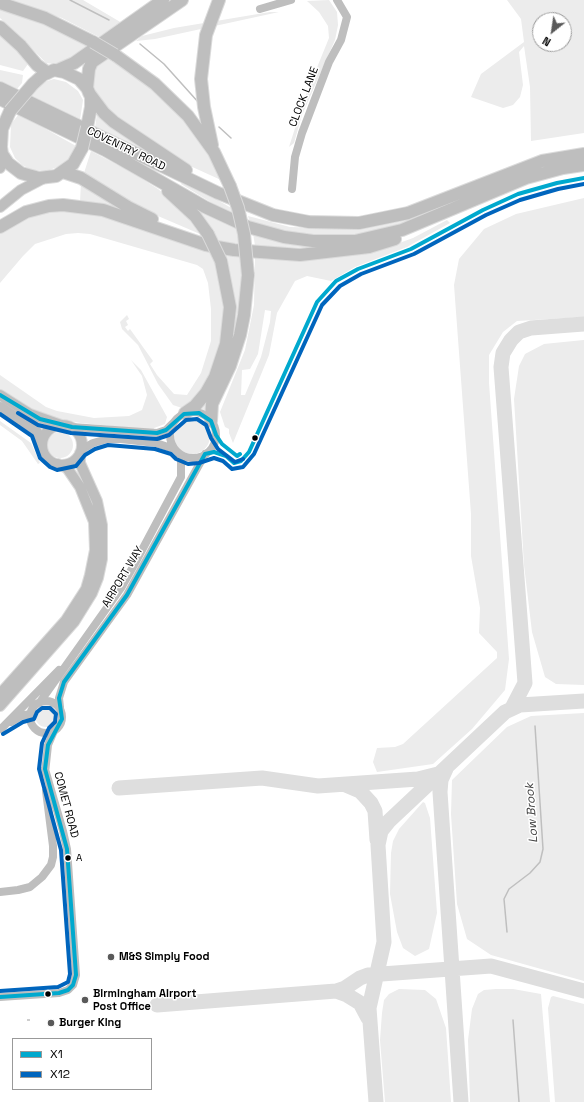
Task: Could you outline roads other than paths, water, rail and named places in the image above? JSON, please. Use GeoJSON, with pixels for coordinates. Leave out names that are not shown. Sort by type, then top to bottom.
{"type":"FeatureCollection","features":[{"type":"Feature","properties":{"kind":"highway"},"geometry":{"type":"LineString","coordinates":[[163,0],[74,63],[53,71],[32,84],[10,110],[2,129],[1,146],[13,167],[21,173],[44,178],[62,172],[73,164],[82,148],[91,107],[88,91],[89,69],[92,62],[182,0]]}},
{"type":"Feature","properties":{"kind":"highway"},"geometry":{"type":"LineString","coordinates":[[214,152],[204,107],[201,79],[206,35],[219,0]]}},
{"type":"Feature","properties":{"kind":"highway"},"geometry":{"type":"LineString","coordinates":[[0,3],[45,18],[94,42],[139,71],[175,102],[203,134],[214,152],[230,186],[238,208],[244,234],[248,275],[244,315],[240,335],[230,366],[212,404],[211,421]]}},
{"type":"Feature","properties":{"kind":"highway"},"geometry":{"type":"LineString","coordinates":[[0,27],[21,46],[37,65],[53,71],[76,76],[104,113],[142,142],[191,173],[249,206],[273,215],[310,222],[343,224],[373,221],[408,212],[542,161],[584,154]]}},
{"type":"Feature","properties":{"kind":"highway","name":"COVENTRY ROAD"},"geometry":{"type":"LineString","coordinates":[[0,88],[218,193],[249,206]]}},
{"type":"Feature","properties":{"kind":"highway","name":"COVENTRY ROAD"},"geometry":{"type":"LineString","coordinates":[[0,99],[105,150],[205,207],[248,227],[284,237],[313,241],[355,241],[402,230],[460,206]]}},
{"type":"Feature","properties":{"kind":"highway"},"geometry":{"type":"LineString","coordinates":[[35,115],[165,188],[195,216],[221,261],[230,307],[226,344],[215,377],[206,393],[195,406],[185,413]]}},
{"type":"Feature","properties":{"kind":"highway"},"geometry":{"type":"LineString","coordinates":[[62,172],[81,178],[128,207],[234,250],[300,255],[369,247],[403,236],[444,217],[460,206],[526,178],[563,168],[584,165]]}},
{"type":"Feature","properties":{"kind":"highway"},"geometry":{"type":"LineString","coordinates":[[0,226],[12,218],[33,210],[57,205],[78,206],[103,210],[207,239]]}},
{"type":"Feature","properties":{"kind":"main road"},"geometry":{"type":"LineString","coordinates":[[0,168],[1,146]]}},
{"type":"Feature","properties":{"kind":"main road"},"geometry":{"type":"LineString","coordinates":[[0,207],[21,190],[44,178]]}},
{"type":"Feature","properties":{"kind":"main road"},"geometry":{"type":"LineString","coordinates":[[0,395],[30,414],[61,425],[72,427],[79,435],[81,440],[80,463],[97,501],[102,525],[102,559],[98,578],[92,593],[74,622],[0,706]]}},
{"type":"Feature","properties":{"kind":"main road"},"geometry":{"type":"LineString","coordinates":[[0,407],[37,432],[48,458],[67,468],[80,486],[94,522],[95,550],[86,589],[66,620],[0,694]]}},
{"type":"Feature","properties":{"kind":"main road"},"geometry":{"type":"LineString","coordinates":[[43,449],[42,443],[46,433],[50,429],[61,425]]}},
{"type":"Feature","properties":{"kind":"main road"},"geometry":{"type":"LineString","coordinates":[[58,464],[73,461],[80,452]]}},
{"type":"Feature","properties":{"kind":"street"},"geometry":{"type":"LineString","coordinates":[[260,9],[291,0]]}},
{"type":"Feature","properties":{"kind":"street","name":"CLOCK LANE"},"geometry":{"type":"LineString","coordinates":[[292,189],[295,157],[302,133],[329,62],[341,40],[350,15],[337,0]]}},
{"type":"Feature","properties":{"kind":"street"},"geometry":{"type":"LineString","coordinates":[[72,427],[157,433],[166,430],[177,418],[185,413],[199,413],[211,421],[216,435],[213,445],[205,454],[198,458],[189,458],[177,451],[156,443],[121,439],[107,439],[93,443],[80,452]]}},
{"type":"Feature","properties":{"kind":"street"},"geometry":{"type":"LineString","coordinates":[[172,424],[170,433],[177,451]]}},
{"type":"Feature","properties":{"kind":"street","name":"AIRPORT WAY"},"geometry":{"type":"LineString","coordinates":[[40,702],[121,588],[181,477],[181,459],[177,451]]}},
{"type":"Feature","properties":{"kind":"street","name":"AIRPORT WAY"},"geometry":{"type":"LineString","coordinates":[[60,708],[59,698],[64,682],[127,595],[205,454]]}},
{"type":"Feature","properties":{"kind":"street"},"geometry":{"type":"LineString","coordinates":[[0,729],[49,678],[70,661]]}},
{"type":"Feature","properties":{"kind":"street"},"geometry":{"type":"LineString","coordinates":[[0,892],[30,887],[42,877],[52,861],[53,846],[45,769],[48,745],[62,720],[60,708],[53,702],[40,702],[32,708],[30,714],[31,722],[35,729],[41,732],[54,732]]}},
{"type":"Feature","properties":{"kind":"street"},"geometry":{"type":"LineString","coordinates":[[0,729],[21,716],[30,714]]}},
{"type":"Feature","properties":{"kind":"street","name":"COMET ROAD"},"geometry":{"type":"LineString","coordinates":[[0,997],[59,993],[68,990],[73,985],[76,975],[67,849],[45,769]]}},
{"type":"Feature","properties":{"kind":"waterway"},"geometry":{"type":"LineString","coordinates":[[70,0],[109,20]]}},
{"type":"Feature","properties":{"kind":"waterway"},"geometry":{"type":"LineString","coordinates":[[140,44],[164,64],[199,103]]}},
{"type":"Feature","properties":{"kind":"waterway"},"geometry":{"type":"LineString","coordinates":[[219,127],[231,138]]}},
{"type":"Feature","properties":{"kind":"waterway","name":"Low Brook"},"geometry":{"type":"LineString","coordinates":[[507,932],[504,899],[509,889],[530,873],[540,862],[543,849],[535,726]]}},
{"type":"Feature","properties":{"kind":"waterway","name":"Low Brook"},"geometry":{"type":"LineString","coordinates":[[513,1020],[519,1102]]}},
{"type":"Feature","properties":{"kind":"place","name":"A"},"geometry":{"type":"Point","coordinates":[68,858]}},
{"type":"Feature","properties":{"kind":"place","name":"M&S Simply Food"},"geometry":{"type":"Point","coordinates":[111,957]}},
{"type":"Feature","properties":{"kind":"place","name":"Birmingham Airport Post Office"},"geometry":{"type":"Point","coordinates":[85,1000]}},
{"type":"Feature","properties":{"kind":"place","name":"Burger King"},"geometry":{"type":"Point","coordinates":[51,1023]}}]}
